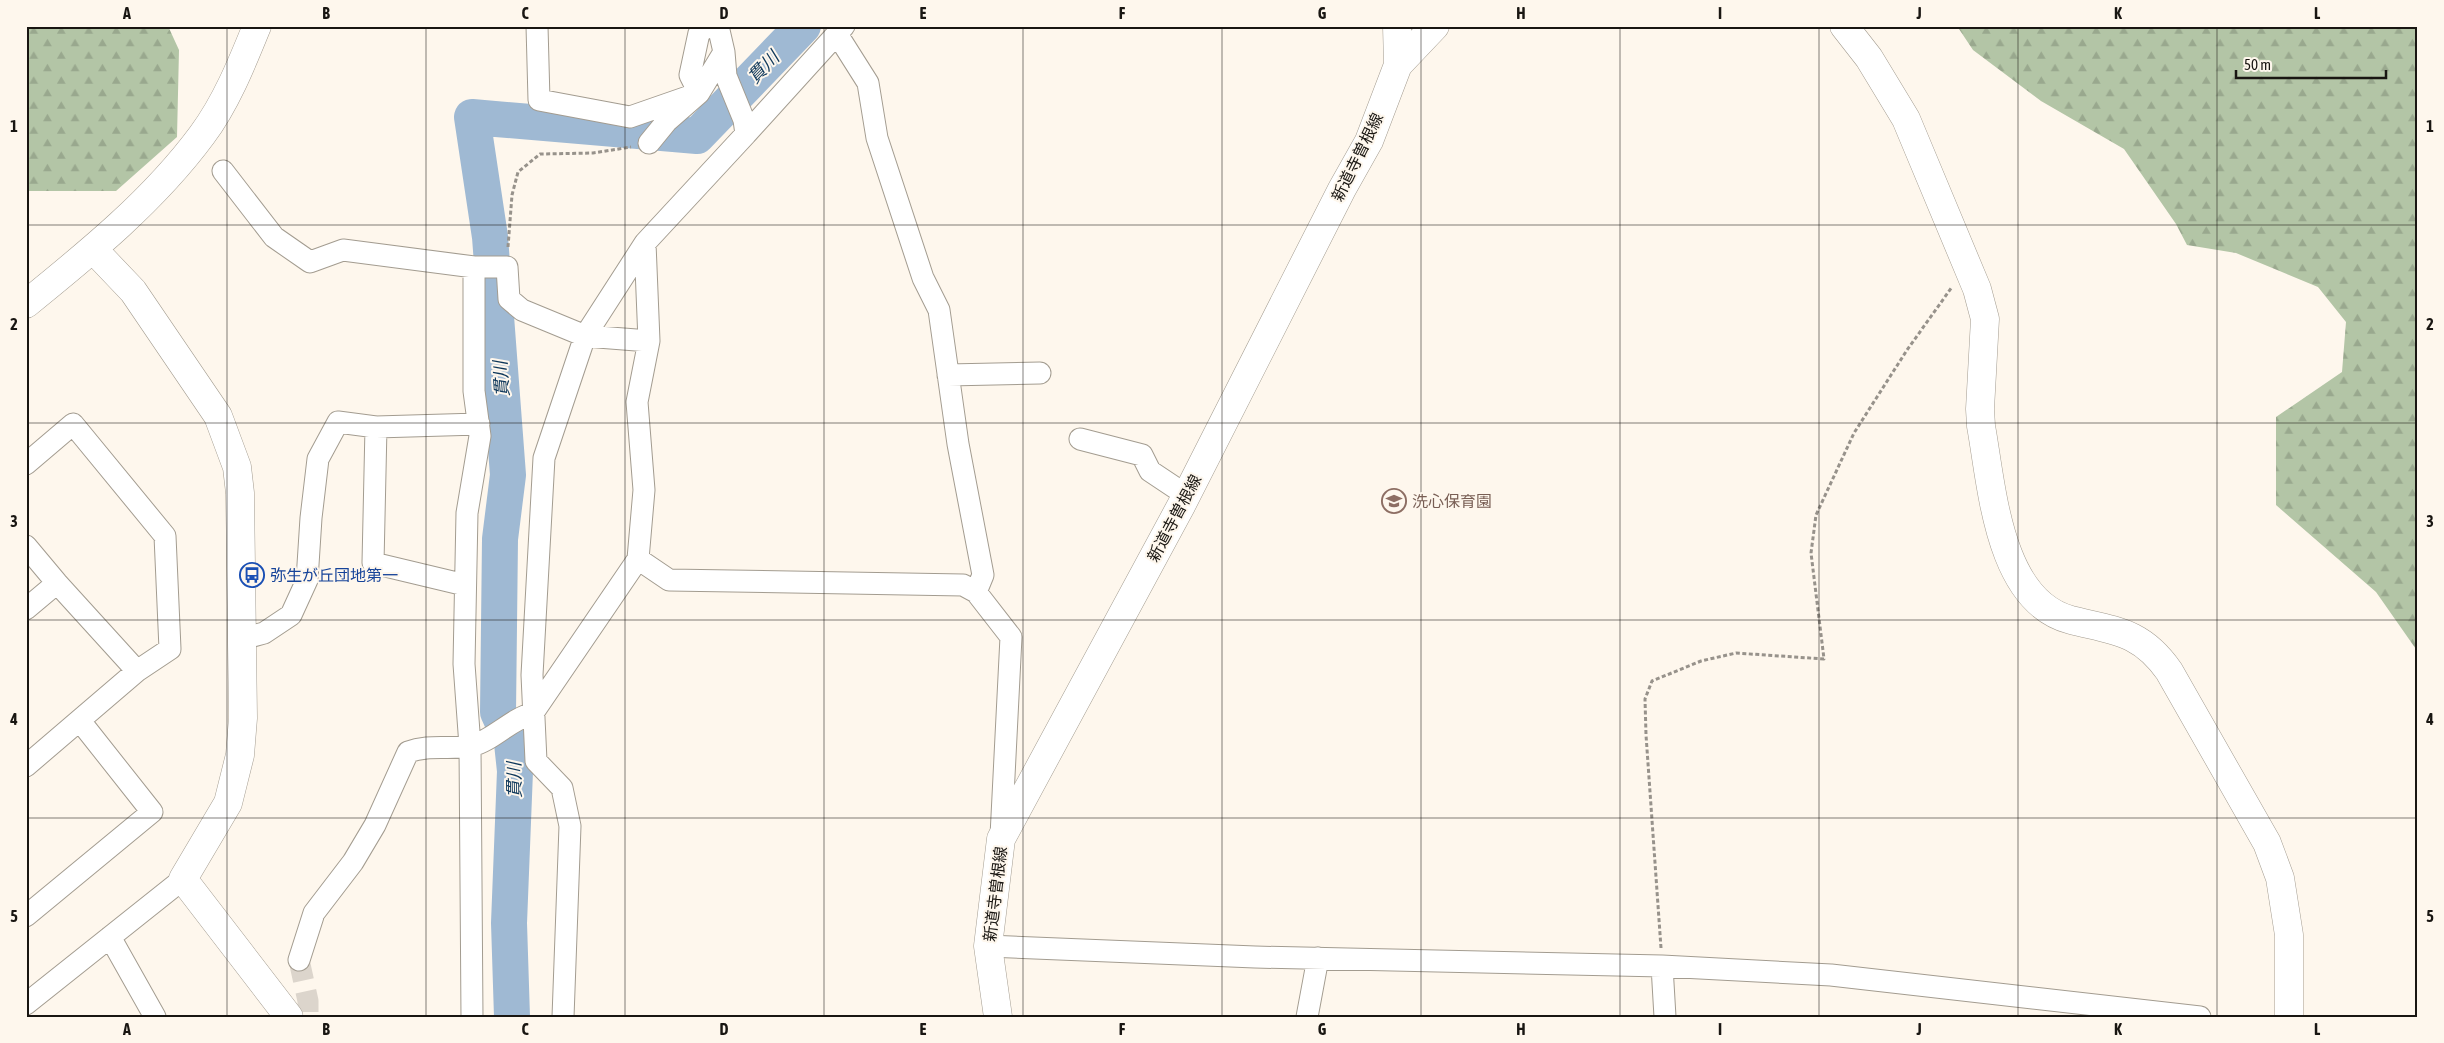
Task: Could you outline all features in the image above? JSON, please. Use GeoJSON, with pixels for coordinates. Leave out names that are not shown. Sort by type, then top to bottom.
{"type":"FeatureCollection","features":[{"type":"Feature","properties":{"kind":"street"},"geometry":{"type":"LineString","coordinates":[[26,304],[93,249],[166,179],[203,134],[234,79],[257,26]]}},
{"type":"Feature","properties":{"kind":"street"},"geometry":{"type":"LineString","coordinates":[[538,26],[539,100],[630,116],[699,92]]}},
{"type":"Feature","properties":{"kind":"street"},"geometry":{"type":"LineString","coordinates":[[699,92],[690,75],[699,33],[708,26]]}},
{"type":"Feature","properties":{"kind":"street"},"geometry":{"type":"LineString","coordinates":[[718,26],[724,52],[726,76],[745,127]]}},
{"type":"Feature","properties":{"kind":"street","name":"新道寺曽根線"},"geometry":{"type":"LineString","coordinates":[[998,1017],[988,946],[1001,839],[1186,496],[1368,141],[1398,65],[1397,26]]}},
{"type":"Feature","properties":{"kind":"street"},"geometry":{"type":"LineString","coordinates":[[1398,65],[1435,26]]}},
{"type":"Feature","properties":{"kind":"street"},"geometry":{"type":"LineString","coordinates":[[1844,26],[1869,58],[1906,119],[1968,265],[1985,319],[1980,418],[2001,532],[2010,561],[2041,604],[2068,619],[2123,633],[2144,643],[2160,658],[2169,671],[2267,843],[2280,878],[2289,935],[2289,1017]]}},
{"type":"Feature","properties":{"kind":"street"},"geometry":{"type":"LineString","coordinates":[[564,1017],[570,826],[562,788],[536,761],[527,714],[532,675],[544,458],[582,334],[645,243],[745,127],[840,30],[868,83],[876,138],[923,278],[939,310],[958,444],[983,575],[976,592]]}},
{"type":"Feature","properties":{"kind":"street"},"geometry":{"type":"LineString","coordinates":[[648,143],[667,121],[699,92],[724,52]]}},
{"type":"Feature","properties":{"kind":"street"},"geometry":{"type":"LineString","coordinates":[[223,172],[274,238],[310,262],[344,250],[490,266]]}},
{"type":"Feature","properties":{"kind":"street"},"geometry":{"type":"LineString","coordinates":[[299,960],[314,913],[352,862],[375,824],[408,752],[420,747],[475,744],[527,714],[638,559],[644,490],[637,402],[649,342],[645,243]]}},
{"type":"Feature","properties":{"kind":"street"},"geometry":{"type":"LineString","coordinates":[[26,1004],[183,880],[228,803],[240,756],[243,718],[240,493],[237,467],[218,416],[133,291],[93,249]]}},
{"type":"Feature","properties":{"kind":"street"},"geometry":{"type":"LineString","coordinates":[[490,266],[509,299],[522,310],[582,334],[649,342]]}},
{"type":"Feature","properties":{"kind":"street"},"geometry":{"type":"LineString","coordinates":[[472,1017],[475,744],[464,664],[466,513],[480,436],[474,391],[490,266]]}},
{"type":"Feature","properties":{"kind":"street"},"geometry":{"type":"LineString","coordinates":[[948,375],[1040,373]]}},
{"type":"Feature","properties":{"kind":"street"},"geometry":{"type":"LineString","coordinates":[[242,640],[264,633],[291,615],[307,580],[311,518],[318,459],[338,422],[376,427],[478,424]]}},
{"type":"Feature","properties":{"kind":"street"},"geometry":{"type":"LineString","coordinates":[[26,464],[73,424],[165,536],[170,649],[137,671],[26,766]]}},
{"type":"Feature","properties":{"kind":"street"},"geometry":{"type":"LineString","coordinates":[[376,427],[373,563],[465,585]]}},
{"type":"Feature","properties":{"kind":"street"},"geometry":{"type":"LineString","coordinates":[[1080,438],[1142,455],[1150,472],[1186,496]]}},
{"type":"Feature","properties":{"kind":"street"},"geometry":{"type":"LineString","coordinates":[[26,546],[57,584],[137,671]]}},
{"type":"Feature","properties":{"kind":"street"},"geometry":{"type":"LineString","coordinates":[[638,559],[669,580],[963,585],[976,592],[1011,637],[1001,839]]}},
{"type":"Feature","properties":{"kind":"street"},"geometry":{"type":"LineString","coordinates":[[26,609],[57,584]]}},
{"type":"Feature","properties":{"kind":"street"},"geometry":{"type":"LineString","coordinates":[[26,916],[152,812],[80,721]]}},
{"type":"Feature","properties":{"kind":"street"},"geometry":{"type":"LineString","coordinates":[[183,880],[289,1017]]}},
{"type":"Feature","properties":{"kind":"street"},"geometry":{"type":"LineString","coordinates":[[110,937],[155,1017]]}},
{"type":"Feature","properties":{"kind":"street"},"geometry":{"type":"LineString","coordinates":[[988,946],[1318,958],[1662,966],[1831,975],[2200,1017]]}},
{"type":"Feature","properties":{"kind":"street"},"geometry":{"type":"LineString","coordinates":[[1307,1017],[1318,958]]}},
{"type":"Feature","properties":{"kind":"street"},"geometry":{"type":"LineString","coordinates":[[1662,966],[1665,1017]]}},
{"type":"Feature","properties":{"kind":"path"},"geometry":{"type":"LineString","coordinates":[[490,266],[518,172],[540,154],[593,153],[648,143]]}},
{"type":"Feature","properties":{"kind":"path"},"geometry":{"type":"LineString","coordinates":[[1662,966],[1646,736],[1645,699],[1652,682],[1701,661],[1736,653],[1824,659],[1811,553],[1816,515],[1854,434],[1906,350],[1968,265]]}},
{"type":"Feature","properties":{"kind":"green space"},"geometry":{"type":"Polygon","coordinates":[[[26,26],[168,26],[179,50],[177,137],[116,191],[26,191],[26,26]]]}},
{"type":"Feature","properties":{"kind":"green space"},"geometry":{"type":"Polygon","coordinates":[[[1957,26],[2418,26],[2418,652],[2376,592],[2276,505],[2276,417],[2342,372],[2346,322],[2318,287],[2236,253],[2187,245],[2176,224],[2124,149],[2041,101],[1973,50],[1957,26]]]}},
{"type":"Feature","properties":{"kind":"waterway","name":"貫川"},"geometry":{"type":"LineString","coordinates":[[512,1017],[509,923],[515,771],[512,743],[498,712],[500,539],[508,475],[490,237],[472,117],[697,136],[803,26]]}},
{"type":"Feature","properties":{"kind":"tunnel"},"geometry":{"type":"LineString","coordinates":[[299,960],[308,1001],[308,1017]]}},
{"type":"Feature","properties":{"kind":"place","name":"洗心保育園"},"geometry":{"type":"Point","coordinates":[1394,501]}},
{"type":"Feature","properties":{"kind":"place","name":"弥生が丘団地第一"},"geometry":{"type":"Point","coordinates":[252,575]}}]}
